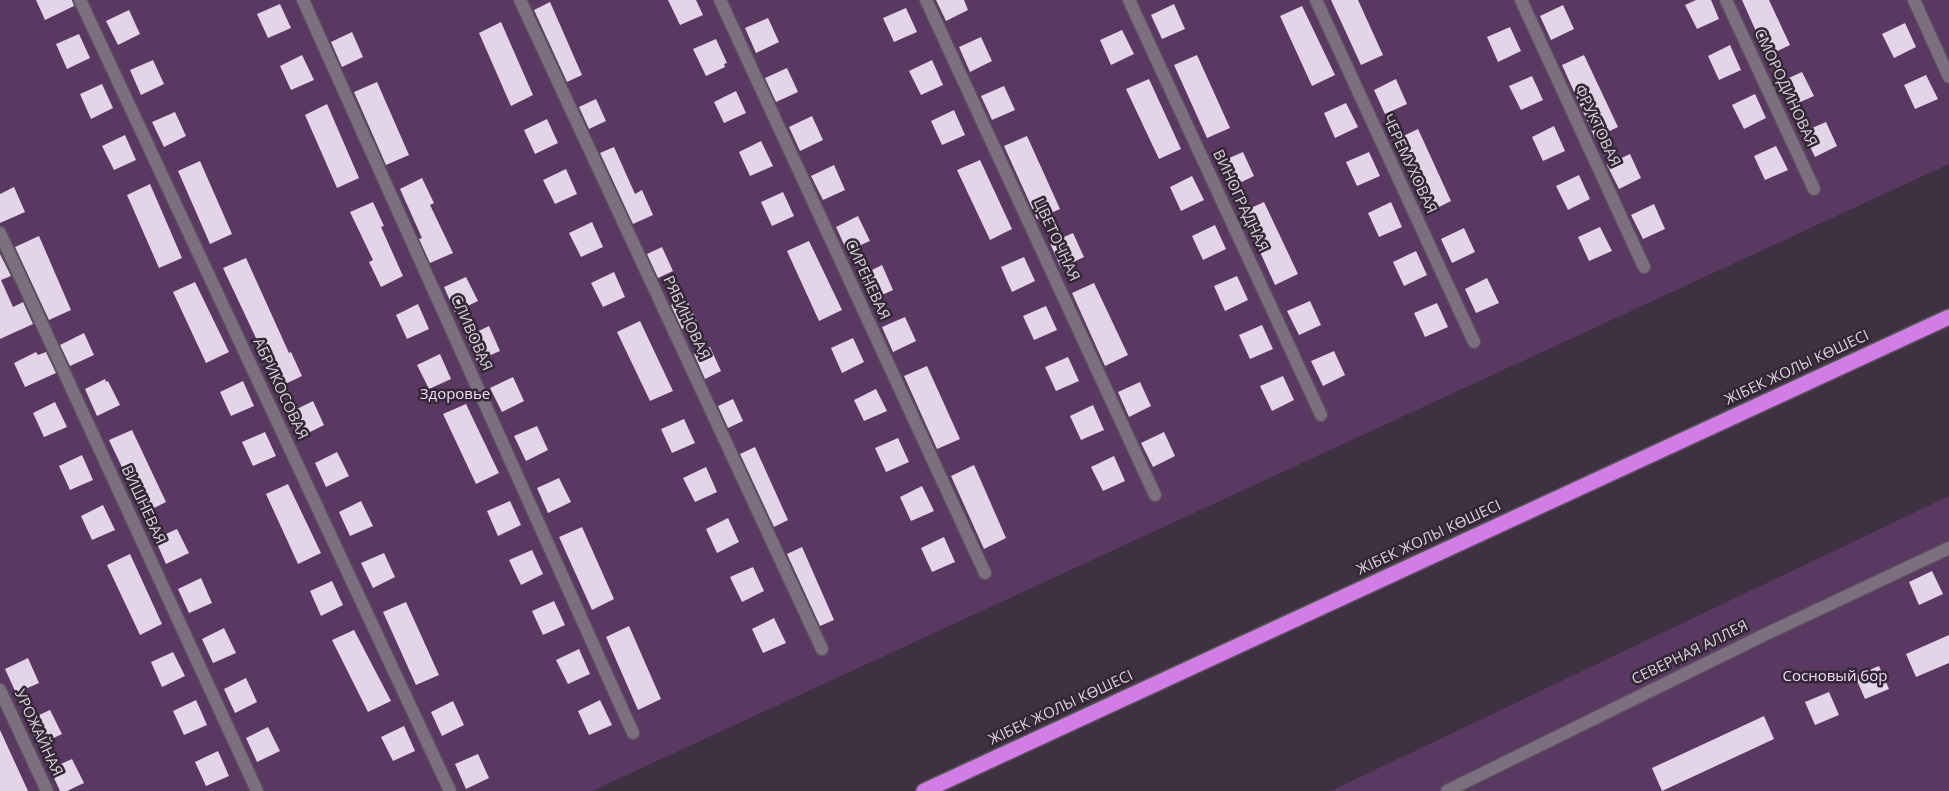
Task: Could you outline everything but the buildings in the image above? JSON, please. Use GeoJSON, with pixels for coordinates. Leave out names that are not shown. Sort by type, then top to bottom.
{"type":"FeatureCollection","features":[{"type":"Feature","properties":{"kind":"highway","name":"ЖІБЕК ЖОЛЫ КӨШЕСІ"},"geometry":{"type":"LineString","coordinates":[[924,791],[1949,317]]}},
{"type":"Feature","properties":{"kind":"street","name":"АБРИКОСОВАЯ"},"geometry":{"type":"LineString","coordinates":[[80,0],[450,791]]}},
{"type":"Feature","properties":{"kind":"street","name":"СЛИВОВАЯ"},"geometry":{"type":"LineString","coordinates":[[303,0],[633,733]]}},
{"type":"Feature","properties":{"kind":"street","name":"РЯБИНОВАЯ"},"geometry":{"type":"LineString","coordinates":[[520,0],[822,649]]}},
{"type":"Feature","properties":{"kind":"street","name":"СИРЕНЕВАЯ"},"geometry":{"type":"LineString","coordinates":[[720,0],[985,573]]}},
{"type":"Feature","properties":{"kind":"street","name":"ЦВЕТОЧНАЯ"},"geometry":{"type":"LineString","coordinates":[[926,0],[1156,494]]}},
{"type":"Feature","properties":{"kind":"street","name":"ВИНОГРАДНАЯ"},"geometry":{"type":"LineString","coordinates":[[1129,0],[1321,415]]}},
{"type":"Feature","properties":{"kind":"street","name":"ЧЕРЕМУХОВАЯ"},"geometry":{"type":"LineString","coordinates":[[1316,0],[1474,342]]}},
{"type":"Feature","properties":{"kind":"street","name":"ФРУКТОВАЯ"},"geometry":{"type":"LineString","coordinates":[[1521,0],[1644,267]]}},
{"type":"Feature","properties":{"kind":"street","name":"СМОРОДИНОВАЯ"},"geometry":{"type":"LineString","coordinates":[[1726,0],[1814,189]]}},
{"type":"Feature","properties":{"kind":"street"},"geometry":{"type":"LineString","coordinates":[[1914,0],[1949,77]]}},
{"type":"Feature","properties":{"kind":"street","name":"ВИШНЕВАЯ"},"geometry":{"type":"LineString","coordinates":[[0,233],[257,791]]}},
{"type":"Feature","properties":{"kind":"street","name":"СЕВЕРНАЯ АЛЛЕЯ"},"geometry":{"type":"LineString","coordinates":[[1447,791],[1755,639],[1949,548]]}},
{"type":"Feature","properties":{"kind":"street","name":"УРОЖАЙНАЯ"},"geometry":{"type":"LineString","coordinates":[[0,690],[48,791]]}},
{"type":"Feature","properties":{"kind":"green space","name":"Здоровье"},"geometry":{"type":"Polygon","coordinates":[[[0,0],[1949,0],[1949,164],[592,791],[0,791],[0,0]]]}},
{"type":"Feature","properties":{"kind":"green space","name":"Сосновый бор"},"geometry":{"type":"Polygon","coordinates":[[[1949,496],[1949,791],[1331,791],[1949,496]]]}}]}
